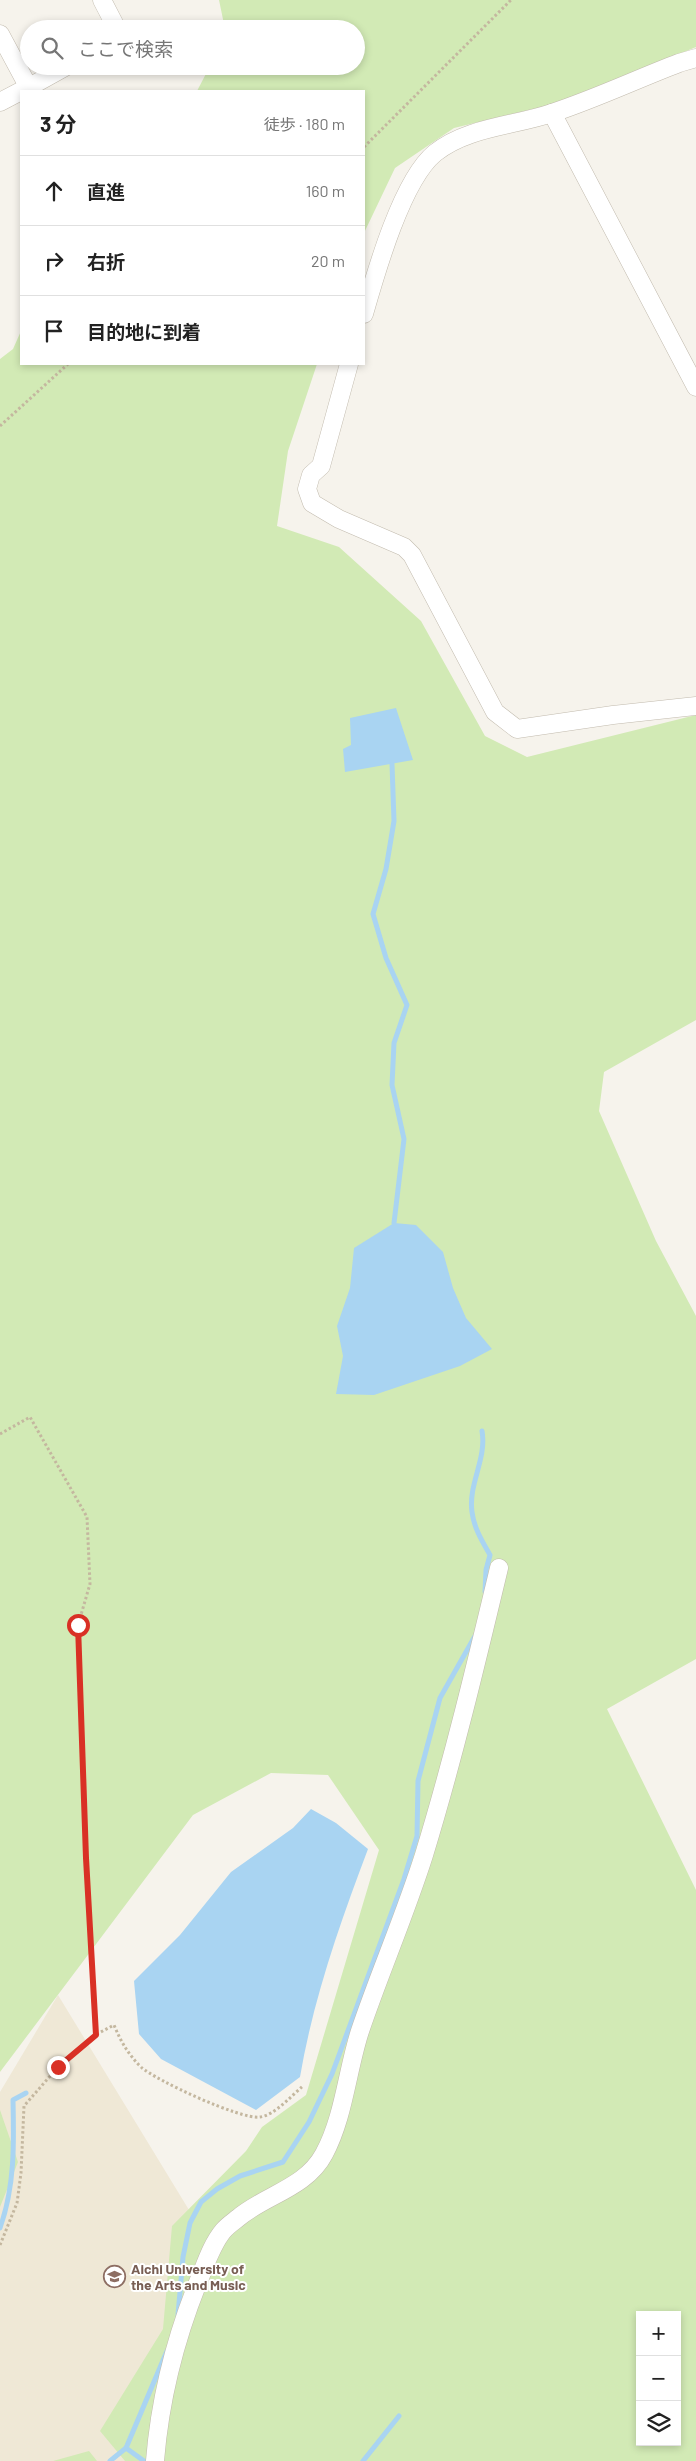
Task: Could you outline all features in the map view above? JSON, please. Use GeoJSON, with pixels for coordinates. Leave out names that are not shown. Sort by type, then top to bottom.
{"type":"FeatureCollection","features":[{"type":"Feature","properties":{"kind":"street"},"geometry":{"type":"LineString","coordinates":[[102,0],[112,20]]}},
{"type":"Feature","properties":{"kind":"street"},"geometry":{"type":"LineString","coordinates":[[0,34],[24,90],[51,75]]}},
{"type":"Feature","properties":{"kind":"street"},"geometry":{"type":"LineString","coordinates":[[365,311],[376,273],[409,187],[434,154],[456,140],[552,113],[696,58]]}},
{"type":"Feature","properties":{"kind":"street"},"geometry":{"type":"LineString","coordinates":[[0,102],[20,92]]}},
{"type":"Feature","properties":{"kind":"street"},"geometry":{"type":"LineString","coordinates":[[552,113],[696,387]]}},
{"type":"Feature","properties":{"kind":"street"},"geometry":{"type":"LineString","coordinates":[[349,365],[321,466],[312,476],[307,489],[312,503],[339,520],[404,547],[412,555],[495,712],[517,729],[613,715],[696,706]]}},
{"type":"Feature","properties":{"kind":"street"},"geometry":{"type":"LineString","coordinates":[[155,2461],[168,2377],[189,2304],[213,2248],[223,2231],[240,2215],[306,2177],[317,2166],[325,2153],[334,2128],[360,2032],[394,1944],[424,1855],[459,1729],[500,1568]]}},
{"type":"Feature","properties":{"kind":"path"},"geometry":{"type":"LineString","coordinates":[[365,145],[511,0]]}},
{"type":"Feature","properties":{"kind":"path"},"geometry":{"type":"LineString","coordinates":[[0,426],[67,365]]}},
{"type":"Feature","properties":{"kind":"path"},"geometry":{"type":"LineString","coordinates":[[0,1434],[30,1417],[87,1517],[90,1584],[78,1625],[86,1858],[96,2035]]}},
{"type":"Feature","properties":{"kind":"path"},"geometry":{"type":"LineString","coordinates":[[0,2244],[17,2203],[21,2173],[24,2106],[58,2067],[96,2035],[114,2025],[124,2049],[143,2069],[220,2108],[258,2118],[268,2115],[303,2086]]}},
{"type":"Feature","properties":{"kind":"shaded area","name":"Aichi University of the Arts and Music"},"geometry":{"type":"Polygon","coordinates":[[[58,1995],[342,2461],[0,2461],[0,2092],[58,1995]]]}},
{"type":"Feature","properties":{"kind":"green space"},"geometry":{"type":"Polygon","coordinates":[[[219,0],[696,0],[696,47],[567,101],[454,128],[395,168],[365,231],[365,90],[198,90],[205,75],[365,75],[365,20],[223,20],[219,0]]]}},
{"type":"Feature","properties":{"kind":"green space"},"geometry":{"type":"Polygon","coordinates":[[[20,333],[20,365],[317,365],[288,451],[277,526],[339,547],[421,621],[485,736],[527,757],[696,715],[696,1020],[604,1072],[599,1111],[656,1241],[696,1316],[696,1659],[607,1709],[696,1890],[696,2461],[125,2461],[100,2431],[163,2329],[172,2226],[246,2151],[262,2127],[306,2095],[379,1850],[328,1775],[271,1773],[193,1815],[0,2072],[0,359],[13,349],[20,333]]]}},
{"type":"Feature","properties":{"kind":"green space"},"geometry":{"type":"Polygon","coordinates":[[[0,2110],[18,2162],[0,2207],[0,2110]]]}},
{"type":"Feature","properties":{"kind":"green space"},"geometry":{"type":"Polygon","coordinates":[[[89,2451],[97,2461],[53,2461],[89,2451]]]}},
{"type":"Feature","properties":{"kind":"water"},"geometry":{"type":"Polygon","coordinates":[[[396,708],[413,760],[345,772],[343,749],[351,745],[350,718],[396,708]]]}},
{"type":"Feature","properties":{"kind":"water"},"geometry":{"type":"Polygon","coordinates":[[[394,1223],[416,1225],[443,1252],[453,1288],[466,1318],[492,1349],[460,1366],[374,1395],[336,1394],[343,1356],[337,1326],[350,1288],[354,1248],[394,1223]]]}},
{"type":"Feature","properties":{"kind":"water"},"geometry":{"type":"Polygon","coordinates":[[[311,1809],[336,1823],[368,1849],[328,1962],[312,2019],[300,2077],[256,2110],[161,2059],[139,2034],[134,1981],[180,1935],[231,1872],[293,1828],[311,1809]]]}},
{"type":"Feature","properties":{"kind":"waterway"},"geometry":{"type":"LineString","coordinates":[[392,764],[394,821],[386,869],[373,914],[386,958],[407,1005],[394,1043],[392,1085],[404,1139],[394,1223]]}},
{"type":"Feature","properties":{"kind":"waterway"},"geometry":{"type":"LineString","coordinates":[[482,1431],[482,1452],[471,1502],[475,1524],[490,1555],[486,1570],[485,1592]]}},
{"type":"Feature","properties":{"kind":"waterway"},"geometry":{"type":"LineString","coordinates":[[178,2315],[183,2257],[190,2223],[201,2202],[217,2189],[240,2176],[283,2162],[309,2122],[332,2074],[404,1879],[417,1836],[418,1781],[440,1698],[475,1636]]}},
{"type":"Feature","properties":{"kind":"waterway"},"geometry":{"type":"LineString","coordinates":[[0,2228],[11,2180],[13,2100],[26,2093]]}},
{"type":"Feature","properties":{"kind":"waterway"},"geometry":{"type":"LineString","coordinates":[[110,2461],[126,2448],[167,2351]]}},
{"type":"Feature","properties":{"kind":"waterway"},"geometry":{"type":"LineString","coordinates":[[363,2461],[399,2416]]}},
{"type":"Feature","properties":{"kind":"waterway"},"geometry":{"type":"LineString","coordinates":[[126,2448],[144,2461]]}},
{"type":"Feature","properties":{"kind":"place","name":"Aichi University of the Arts and Music"},"geometry":{"type":"Point","coordinates":[115,2276]}},
{"type":"Feature","properties":{"kind":"route"},"geometry":{"type":"LineString","coordinates":[[58,2067],[96,2035],[86,1858],[78,1625]]}}]}
